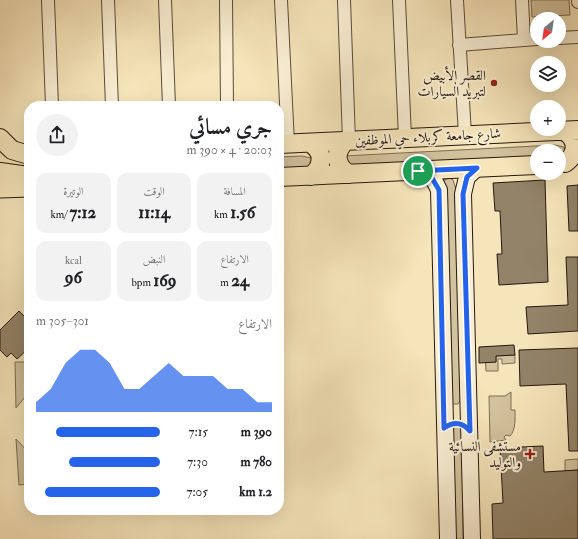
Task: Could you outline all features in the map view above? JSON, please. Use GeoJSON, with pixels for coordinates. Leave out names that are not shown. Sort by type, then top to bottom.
{"type":"FeatureCollection","features":[{"type":"Feature","properties":{"kind":"highway"},"geometry":{"type":"LineString","coordinates":[[0,188],[24,187]]}},
{"type":"Feature","properties":{"kind":"main road","name":"شارع جامعة كربلاء حي الموظفين"},"geometry":{"type":"LineString","coordinates":[[284,144],[571,130]]}},
{"type":"Feature","properties":{"kind":"main road"},"geometry":{"type":"LineString","coordinates":[[567,163],[575,150],[571,130]]}},
{"type":"Feature","properties":{"kind":"main road"},"geometry":{"type":"LineString","coordinates":[[0,138],[12,150],[24,154]]}},
{"type":"Feature","properties":{"kind":"main road"},"geometry":{"type":"LineString","coordinates":[[348,141],[338,150],[337,155],[340,166],[349,174]]}},
{"type":"Feature","properties":{"kind":"main road"},"geometry":{"type":"LineString","coordinates":[[310,143],[319,150],[321,162],[316,172],[311,176]]}},
{"type":"Feature","properties":{"kind":"main road"},"geometry":{"type":"LineString","coordinates":[[284,177],[530,165]]}},
{"type":"Feature","properties":{"kind":"main road"},"geometry":{"type":"LineString","coordinates":[[472,539],[470,401],[463,194],[467,177],[477,168]]}},
{"type":"Feature","properties":{"kind":"main road"},"geometry":{"type":"LineString","coordinates":[[418,171],[432,178],[439,190],[443,403],[448,539]]}},
{"type":"Feature","properties":{"kind":"main road"},"geometry":{"type":"LineString","coordinates":[[0,172],[24,175]]}},
{"type":"Feature","properties":{"kind":"main road"},"geometry":{"type":"LineString","coordinates":[[443,403],[454,408],[460,408],[470,401]]}},
{"type":"Feature","properties":{"kind":"main road"},"geometry":{"type":"LineString","coordinates":[[444,428],[455,423],[461,424],[470,431]]}},
{"type":"Feature","properties":{"kind":"street"},"geometry":{"type":"LineString","coordinates":[[48,0],[52,101]]}},
{"type":"Feature","properties":{"kind":"street"},"geometry":{"type":"LineString","coordinates":[[108,0],[112,101]]}},
{"type":"Feature","properties":{"kind":"street"},"geometry":{"type":"LineString","coordinates":[[165,0],[169,101]]}},
{"type":"Feature","properties":{"kind":"street"},"geometry":{"type":"LineString","coordinates":[[226,0],[227,101]]}},
{"type":"Feature","properties":{"kind":"street"},"geometry":{"type":"LineString","coordinates":[[281,0],[282,101]]}},
{"type":"Feature","properties":{"kind":"street"},"geometry":{"type":"LineString","coordinates":[[344,0],[348,141]]}},
{"type":"Feature","properties":{"kind":"street"},"geometry":{"type":"LineString","coordinates":[[399,0],[405,138]]}},
{"type":"Feature","properties":{"kind":"street"},"geometry":{"type":"LineString","coordinates":[[457,0],[465,135]]}},
{"type":"Feature","properties":{"kind":"street"},"geometry":{"type":"LineString","coordinates":[[522,0],[524,40]]}},
{"type":"Feature","properties":{"kind":"street"},"geometry":{"type":"LineString","coordinates":[[566,37],[578,36]]}},
{"type":"Feature","properties":{"kind":"street"},"geometry":{"type":"LineString","coordinates":[[459,45],[530,40]]}},
{"type":"Feature","properties":{"kind":"shaded area"},"geometry":{"type":"Polygon","coordinates":[[[531,0],[569,0],[570,15],[566,15],[566,12],[532,12],[531,0]]]}},
{"type":"Feature","properties":{"kind":"shaded area"},"geometry":{"type":"Polygon","coordinates":[[[530,146],[530,158],[343,167],[343,156],[530,146]]]}},
{"type":"Feature","properties":{"kind":"shaded area"},"geometry":{"type":"Polygon","coordinates":[[[302,156],[311,158],[312,166],[284,169],[284,157],[302,156]]]}},
{"type":"Feature","properties":{"kind":"shaded area"},"geometry":{"type":"Polygon","coordinates":[[[450,178],[453,180],[456,189],[461,399],[458,404],[452,404],[444,184],[444,180],[450,178]]]}},
{"type":"Feature","properties":{"kind":"shaded area"},"geometry":{"type":"Polygon","coordinates":[[[485,355],[490,362],[496,362],[496,356],[515,355],[515,363],[502,364],[502,359],[498,359],[498,371],[486,371],[485,355]]]}},
{"type":"Feature","properties":{"kind":"shaded area"},"geometry":{"type":"Polygon","coordinates":[[[15,362],[24,362],[24,398],[16,408],[15,362]]]}},
{"type":"Feature","properties":{"kind":"shaded area"},"geometry":{"type":"Polygon","coordinates":[[[511,392],[511,410],[515,410],[515,424],[513,431],[510,436],[506,435],[504,437],[506,440],[490,442],[489,396],[505,396],[511,392]]]}},
{"type":"Feature","properties":{"kind":"shaded area"},"geometry":{"type":"Polygon","coordinates":[[[452,427],[460,427],[462,431],[463,539],[452,539],[452,427]]]}},
{"type":"Feature","properties":{"kind":"shaded area"},"geometry":{"type":"Polygon","coordinates":[[[16,439],[24,448],[24,484],[19,485],[16,439]]]}},
{"type":"Feature","properties":{"kind":"shaded area"},"geometry":{"type":"Polygon","coordinates":[[[578,459],[578,470],[565,471],[565,460],[578,459]]]}},
{"type":"Feature","properties":{"kind":"building"},"geometry":{"type":"Polygon","coordinates":[[[545,180],[548,282],[499,285],[497,254],[502,254],[500,211],[495,211],[493,183],[545,180]]]}},
{"type":"Feature","properties":{"kind":"building"},"geometry":{"type":"Polygon","coordinates":[[[578,185],[578,231],[569,231],[567,186],[578,185]]]}},
{"type":"Feature","properties":{"kind":"building"},"geometry":{"type":"Polygon","coordinates":[[[566,257],[578,257],[578,331],[528,334],[526,307],[568,305],[566,257]]]}},
{"type":"Feature","properties":{"kind":"building"},"geometry":{"type":"Polygon","coordinates":[[[19,311],[24,316],[24,353],[17,359],[11,353],[7,357],[0,350],[0,330],[19,311]]]}},
{"type":"Feature","properties":{"kind":"building"},"geometry":{"type":"Polygon","coordinates":[[[514,345],[515,355],[496,356],[496,362],[479,363],[479,347],[514,345]]]}},
{"type":"Feature","properties":{"kind":"building"},"geometry":{"type":"Polygon","coordinates":[[[578,348],[578,451],[569,451],[566,384],[520,386],[519,350],[578,348]]]}},
{"type":"Feature","properties":{"kind":"building"},"geometry":{"type":"Polygon","coordinates":[[[543,446],[544,472],[578,470],[578,539],[493,539],[492,504],[503,503],[500,448],[543,446]]]}},
{"type":"Feature","properties":{"kind":"place","name":"القصر الأبيض لتبريد السيارات"},"geometry":{"type":"Point","coordinates":[494,83]}},
{"type":"Feature","properties":{"kind":"place","name":"مستشفى النسائية والتوليد"},"geometry":{"type":"Point","coordinates":[530,454]}},
{"type":"Feature","properties":{"kind":"route"},"geometry":{"type":"LineString","coordinates":[[477,168],[474,169],[467,177],[463,190],[470,431],[466,426],[455,423],[444,428],[439,190],[436,182],[432,178],[427,174],[418,171],[477,168]]}}]}
